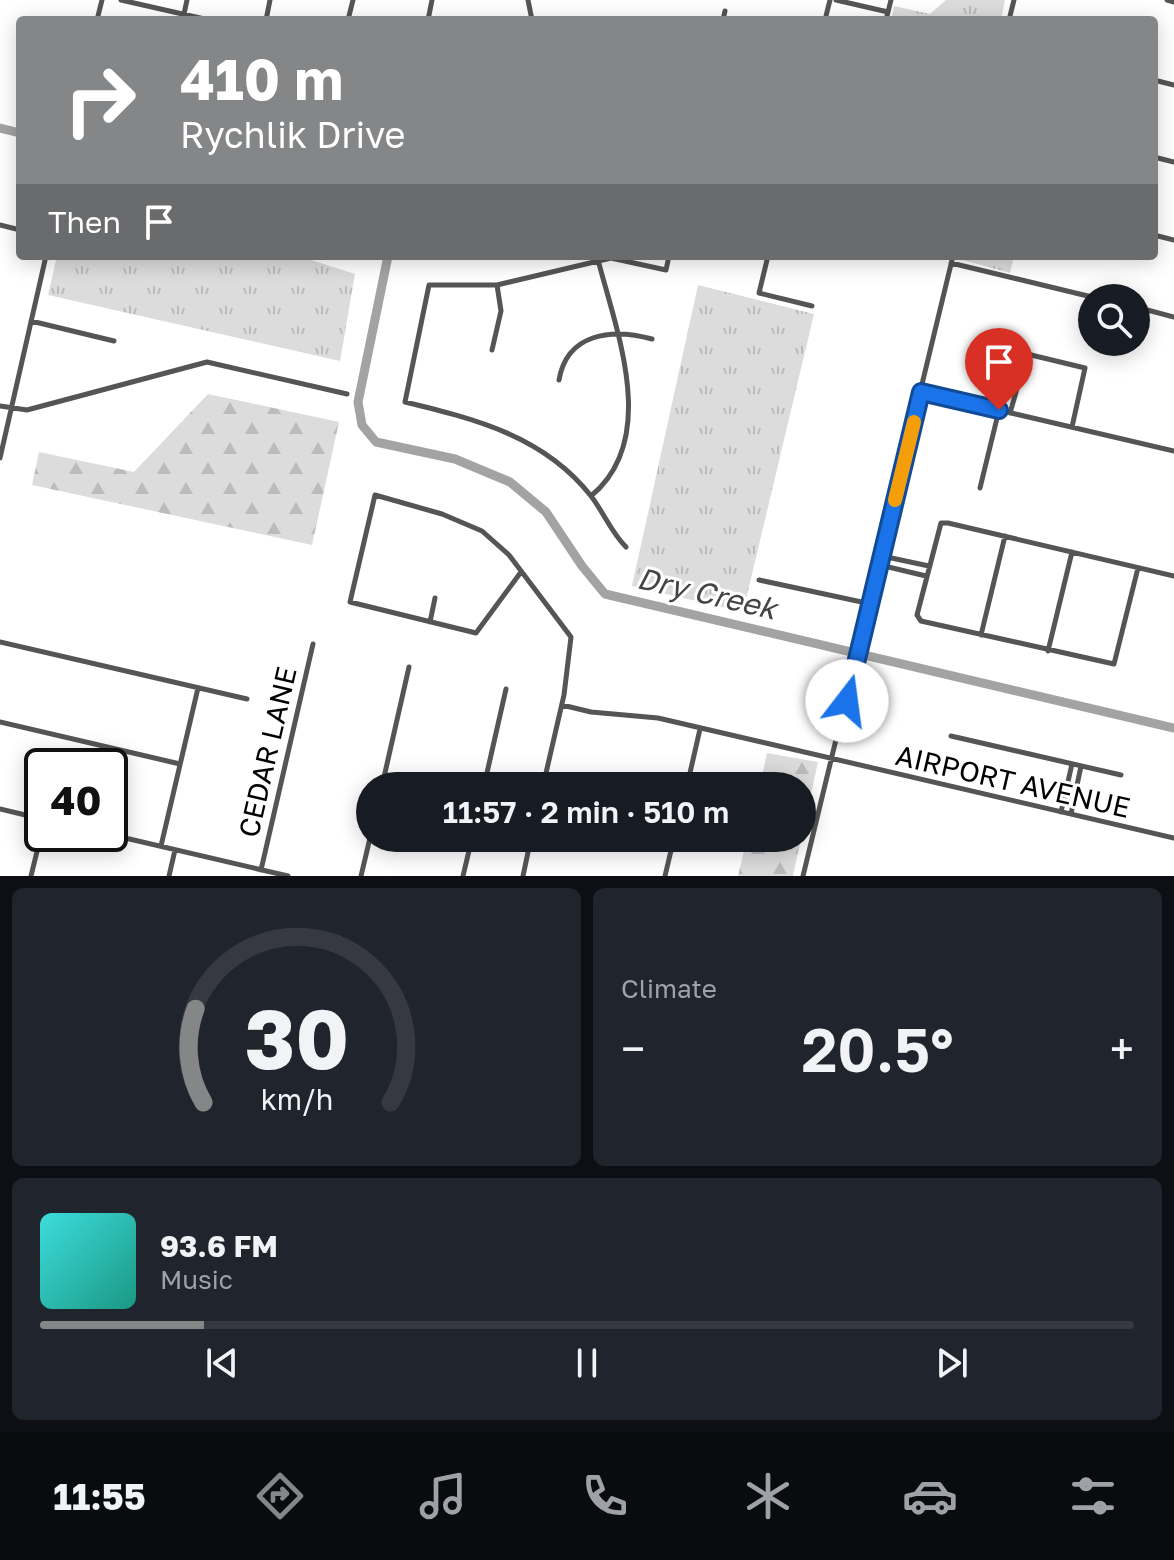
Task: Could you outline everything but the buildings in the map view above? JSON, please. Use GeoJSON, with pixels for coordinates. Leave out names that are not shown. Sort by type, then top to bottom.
{"type":"FeatureCollection","features":[{"type":"Feature","properties":{"kind":"street"},"geometry":{"type":"LineString","coordinates":[[121,0],[192,16]]}},
{"type":"Feature","properties":{"kind":"street"},"geometry":{"type":"LineString","coordinates":[[184,14],[187,0]]}},
{"type":"Feature","properties":{"kind":"street"},"geometry":{"type":"LineString","coordinates":[[833,0],[888,12]]}},
{"type":"Feature","properties":{"kind":"street"},"geometry":{"type":"LineString","coordinates":[[887,16],[891,0]]}},
{"type":"Feature","properties":{"kind":"street"},"geometry":{"type":"LineString","coordinates":[[1167,0],[1174,2]]}},
{"type":"Feature","properties":{"kind":"street"},"geometry":{"type":"LineString","coordinates":[[724,16],[725,11]]}},
{"type":"Feature","properties":{"kind":"street"},"geometry":{"type":"LineString","coordinates":[[174,16],[175,12]]}},
{"type":"Feature","properties":{"kind":"street"},"geometry":{"type":"LineString","coordinates":[[0,458],[45,260]]}},
{"type":"Feature","properties":{"kind":"street"},"geometry":{"type":"LineString","coordinates":[[590,260],[497,285],[429,285],[405,402],[501,428],[550,457],[591,496],[626,547]]}},
{"type":"Feature","properties":{"kind":"street"},"geometry":{"type":"LineString","coordinates":[[591,496],[615,470],[626,429],[629,386],[598,260]]}},
{"type":"Feature","properties":{"kind":"street"},"geometry":{"type":"LineString","coordinates":[[623,260],[666,270],[668,260]]}},
{"type":"Feature","properties":{"kind":"street"},"geometry":{"type":"LineString","coordinates":[[767,260],[759,293],[812,306]]}},
{"type":"Feature","properties":{"kind":"street"},"geometry":{"type":"LineString","coordinates":[[803,876],[952,260],[1078,293]]}},
{"type":"Feature","properties":{"kind":"street"},"geometry":{"type":"LineString","coordinates":[[492,350],[501,311],[497,285]]}},
{"type":"Feature","properties":{"kind":"street"},"geometry":{"type":"LineString","coordinates":[[1150,311],[1174,317]]}},
{"type":"Feature","properties":{"kind":"street"},"geometry":{"type":"LineString","coordinates":[[31,321],[114,341]]}},
{"type":"Feature","properties":{"kind":"street"},"geometry":{"type":"LineString","coordinates":[[559,380],[565,358],[573,347],[618,335],[652,339]]}},
{"type":"Feature","properties":{"kind":"street"},"geometry":{"type":"LineString","coordinates":[[1010,413],[1027,354],[1085,368],[1072,427]]}},
{"type":"Feature","properties":{"kind":"street"},"geometry":{"type":"LineString","coordinates":[[0,406],[27,410],[207,362],[347,394]]}},
{"type":"Feature","properties":{"kind":"street"},"geometry":{"type":"LineString","coordinates":[[921,392],[1174,451]]}},
{"type":"Feature","properties":{"kind":"street"},"geometry":{"type":"LineString","coordinates":[[980,488],[999,410]]}},
{"type":"Feature","properties":{"kind":"street"},"geometry":{"type":"LineString","coordinates":[[521,572],[476,633],[350,602],[375,495],[469,524],[493,539],[521,572],[570,631],[571,659],[546,772]]}},
{"type":"Feature","properties":{"kind":"street"},"geometry":{"type":"LineString","coordinates":[[1138,568],[1114,664],[1048,651],[918,618],[941,523],[1174,576]]}},
{"type":"Feature","properties":{"kind":"street"},"geometry":{"type":"LineString","coordinates":[[981,635],[1005,536]]}},
{"type":"Feature","properties":{"kind":"street"},"geometry":{"type":"LineString","coordinates":[[1048,651],[1072,552]]}},
{"type":"Feature","properties":{"kind":"street"},"geometry":{"type":"LineString","coordinates":[[882,556],[929,566]]}},
{"type":"Feature","properties":{"kind":"street"},"geometry":{"type":"LineString","coordinates":[[880,565],[926,576]]}},
{"type":"Feature","properties":{"kind":"street"},"geometry":{"type":"LineString","coordinates":[[759,580],[871,604]]}},
{"type":"Feature","properties":{"kind":"street"},"geometry":{"type":"LineString","coordinates":[[430,622],[435,598]]}},
{"type":"Feature","properties":{"kind":"street"},"geometry":{"type":"LineString","coordinates":[[0,642],[247,699]]}},
{"type":"Feature","properties":{"kind":"street","name":"CEDAR LANE"},"geometry":{"type":"LineString","coordinates":[[261,870],[313,644]]}},
{"type":"Feature","properties":{"kind":"street"},"geometry":{"type":"LineString","coordinates":[[385,772],[409,667]]}},
{"type":"Feature","properties":{"kind":"street"},"geometry":{"type":"LineString","coordinates":[[161,846],[198,688]]}},
{"type":"Feature","properties":{"kind":"street"},"geometry":{"type":"LineString","coordinates":[[487,772],[506,689]]}},
{"type":"Feature","properties":{"kind":"street","name":"AIRPORT AVENUE"},"geometry":{"type":"LineString","coordinates":[[562,705],[591,712],[658,718],[1174,838]]}},
{"type":"Feature","properties":{"kind":"street"},"geometry":{"type":"LineString","coordinates":[[0,722],[180,764]]}},
{"type":"Feature","properties":{"kind":"street"},"geometry":{"type":"LineString","coordinates":[[690,772],[700,729]]}},
{"type":"Feature","properties":{"kind":"street"},"geometry":{"type":"LineString","coordinates":[[951,736],[1121,775]]}},
{"type":"Feature","properties":{"kind":"street"},"geometry":{"type":"LineString","coordinates":[[1061,812],[1072,764]]}},
{"type":"Feature","properties":{"kind":"street"},"geometry":{"type":"LineString","coordinates":[[1071,814],[1081,766]]}},
{"type":"Feature","properties":{"kind":"street"},"geometry":{"type":"LineString","coordinates":[[0,809],[24,815]]}},
{"type":"Feature","properties":{"kind":"street"},"geometry":{"type":"LineString","coordinates":[[128,839],[288,876]]}},
{"type":"Feature","properties":{"kind":"street"},"geometry":{"type":"LineString","coordinates":[[169,876],[175,850]]}},
{"type":"Feature","properties":{"kind":"street"},"geometry":{"type":"LineString","coordinates":[[31,876],[37,852]]}},
{"type":"Feature","properties":{"kind":"street"},"geometry":{"type":"LineString","coordinates":[[361,876],[367,852]]}},
{"type":"Feature","properties":{"kind":"street"},"geometry":{"type":"LineString","coordinates":[[463,876],[469,852]]}},
{"type":"Feature","properties":{"kind":"street"},"geometry":{"type":"LineString","coordinates":[[523,876],[528,852]]}},
{"type":"Feature","properties":{"kind":"street"},"geometry":{"type":"LineString","coordinates":[[665,876],[671,852]]}},
{"type":"Feature","properties":{"kind":"green space"},"geometry":{"type":"Polygon","coordinates":[[[946,0],[1005,0],[1002,16],[892,16],[894,6],[930,14],[946,0]]]}},
{"type":"Feature","properties":{"kind":"green space"},"geometry":{"type":"Polygon","coordinates":[[[56,260],[311,260],[355,274],[340,361],[48,295],[56,260]]]}},
{"type":"Feature","properties":{"kind":"green space"},"geometry":{"type":"Polygon","coordinates":[[[963,260],[1013,260],[1010,273],[963,260]]]}},
{"type":"Feature","properties":{"kind":"green space"},"geometry":{"type":"Polygon","coordinates":[[[698,285],[814,314],[743,612],[632,586],[698,285]]]}},
{"type":"Feature","properties":{"kind":"green space"},"geometry":{"type":"Polygon","coordinates":[[[208,394],[339,422],[312,545],[32,485],[39,452],[134,472],[208,394]]]}},
{"type":"Feature","properties":{"kind":"green space"},"geometry":{"type":"Polygon","coordinates":[[[767,753],[818,762],[816,772],[763,772],[767,753]]]}},
{"type":"Feature","properties":{"kind":"green space"},"geometry":{"type":"Polygon","coordinates":[[[744,852],[798,852],[793,876],[738,876],[744,852]]]}},
{"type":"Feature","properties":{"kind":"waterway","name":"Dry Creek"},"geometry":{"type":"LineString","coordinates":[[0,128],[16,132]]}},
{"type":"Feature","properties":{"kind":"waterway","name":"Dry Creek"},"geometry":{"type":"LineString","coordinates":[[387,260],[358,402],[362,425],[376,442],[455,459],[510,482],[546,512],[605,594],[1174,728]]}},
{"type":"Feature","properties":{"kind":"slow traffic"},"geometry":{"type":"LineString","coordinates":[[895,500],[914,422]]}},
{"type":"Feature","properties":{"kind":"route"},"geometry":{"type":"LineString","coordinates":[[847,701],[921,392],[999,410]]}}]}
